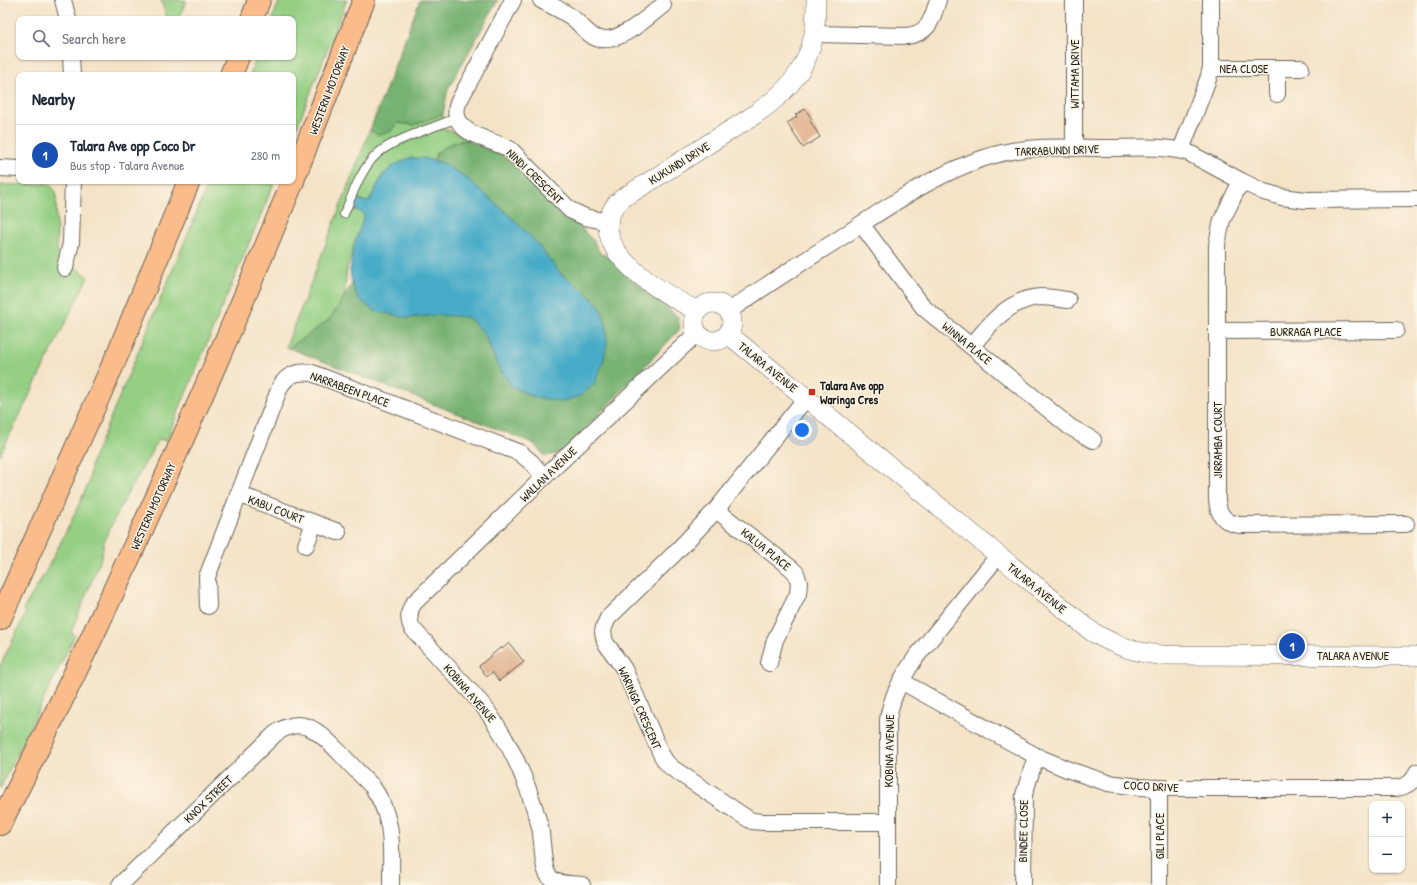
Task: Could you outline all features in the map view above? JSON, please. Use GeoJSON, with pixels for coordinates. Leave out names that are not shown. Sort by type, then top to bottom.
{"type":"FeatureCollection","features":[{"type":"Feature","properties":{"kind":"highway"},"geometry":{"type":"LineString","coordinates":[[253,16],[259,0]]}},
{"type":"Feature","properties":{"kind":"highway","name":"WESTERN MOTORWAY"},"geometry":{"type":"LineString","coordinates":[[296,172],[364,0]]}},
{"type":"Feature","properties":{"kind":"highway"},"geometry":{"type":"LineString","coordinates":[[232,72],[237,60]]}},
{"type":"Feature","properties":{"kind":"highway"},"geometry":{"type":"LineString","coordinates":[[0,619],[119,351],[188,184]]}},
{"type":"Feature","properties":{"kind":"highway","name":"WESTERN MOTORWAY"},"geometry":{"type":"LineString","coordinates":[[0,824],[33,761],[121,577],[204,389],[291,184]]}},
{"type":"Feature","properties":{"kind":"street"},"geometry":{"type":"LineString","coordinates":[[63,0],[67,16]]}},
{"type":"Feature","properties":{"kind":"street"},"geometry":{"type":"LineString","coordinates":[[456,118],[458,103],[513,0]]}},
{"type":"Feature","properties":{"kind":"street"},"geometry":{"type":"LineString","coordinates":[[541,0],[573,18],[594,36],[605,40],[613,38],[644,20],[663,5]]}},
{"type":"Feature","properties":{"kind":"street","name":"KUKUNDI DRIVE"},"geometry":{"type":"LineString","coordinates":[[608,222],[614,206],[623,198],[762,110],[776,100],[791,85],[802,67],[810,48],[814,34],[816,0]]}},
{"type":"Feature","properties":{"kind":"street"},"geometry":{"type":"LineString","coordinates":[[814,34],[915,35],[930,24],[938,0]]}},
{"type":"Feature","properties":{"kind":"street","name":"WITTAMA DRIVE"},"geometry":{"type":"LineString","coordinates":[[1074,0],[1074,148]]}},
{"type":"Feature","properties":{"kind":"street"},"geometry":{"type":"LineString","coordinates":[[1181,150],[1211,68],[1211,0]]}},
{"type":"Feature","properties":{"kind":"street"},"geometry":{"type":"LineString","coordinates":[[71,60],[72,72]]}},
{"type":"Feature","properties":{"kind":"street","name":"NEA CLOSE"},"geometry":{"type":"LineString","coordinates":[[1211,68],[1301,68]]}},
{"type":"Feature","properties":{"kind":"street","name":"NEA CLOSE"},"geometry":{"type":"LineString","coordinates":[[1277,68],[1277,94]]}},
{"type":"Feature","properties":{"kind":"street","name":"NINDI CRESCENT"},"geometry":{"type":"LineString","coordinates":[[456,118],[468,132],[511,150],[570,210],[584,217],[608,222]]}},
{"type":"Feature","properties":{"kind":"street","name":"TARRABUNDI DRIVE"},"geometry":{"type":"LineString","coordinates":[[729,311],[861,224],[927,184],[975,161],[994,155],[1016,151],[1074,148],[1181,150],[1264,192],[1290,199],[1417,199]]}},
{"type":"Feature","properties":{"kind":"street"},"geometry":{"type":"LineString","coordinates":[[0,168],[16,169]]}},
{"type":"Feature","properties":{"kind":"street","name":"JIRRAMBA COURT"},"geometry":{"type":"LineString","coordinates":[[1240,181],[1222,220],[1218,237],[1217,500],[1219,512],[1226,521],[1240,525],[1406,524]]}},
{"type":"Feature","properties":{"kind":"street"},"geometry":{"type":"LineString","coordinates":[[65,268],[71,243],[73,184]]}},
{"type":"Feature","properties":{"kind":"street"},"geometry":{"type":"LineString","coordinates":[[608,222],[611,244],[621,257],[655,286],[697,311]]}},
{"type":"Feature","properties":{"kind":"street","name":"WINNA PLACE"},"geometry":{"type":"LineString","coordinates":[[861,224],[924,308],[1070,427],[1093,440]]}},
{"type":"Feature","properties":{"kind":"street"},"geometry":{"type":"LineString","coordinates":[[972,346],[990,324],[1010,308],[1026,300],[1045,297],[1068,300]]}},
{"type":"Feature","properties":{"kind":"street"},"geometry":{"type":"LineString","coordinates":[[713,303],[724,307],[729,311],[732,323],[728,334],[718,341],[712,342],[706,340],[697,333],[694,322],[694,316],[697,311],[701,307],[713,303]]}},
{"type":"Feature","properties":{"kind":"street","name":"BURRAGA PLACE"},"geometry":{"type":"LineString","coordinates":[[1217,331],[1396,330]]}},
{"type":"Feature","properties":{"kind":"street","name":"WALLAN AVENUE"},"geometry":{"type":"LineString","coordinates":[[409,621],[410,611],[414,604],[544,477],[697,333]]}},
{"type":"Feature","properties":{"kind":"street","name":"TALARA AVENUE"},"geometry":{"type":"LineString","coordinates":[[728,334],[1091,631],[1117,645],[1139,652],[1161,655],[1417,656]]}},
{"type":"Feature","properties":{"kind":"street","name":"NARRABEEN PLACE"},"geometry":{"type":"LineString","coordinates":[[208,606],[207,577],[282,382],[290,376],[303,372],[312,373],[520,453],[532,463],[544,477]]}},
{"type":"Feature","properties":{"kind":"street","name":"WARINGA CRESCENT"},"geometry":{"type":"LineString","coordinates":[[806,398],[716,510],[675,553],[608,618],[604,627],[603,636],[605,642],[624,669],[663,758],[672,768],[745,817],[752,821],[763,822],[888,822]]}},
{"type":"Feature","properties":{"kind":"street","name":"KABU COURT"},"geometry":{"type":"LineString","coordinates":[[238,494],[338,532]]}},
{"type":"Feature","properties":{"kind":"street","name":"KALUA PLACE"},"geometry":{"type":"LineString","coordinates":[[716,510],[791,568],[798,578],[798,594],[775,640],[768,663]]}},
{"type":"Feature","properties":{"kind":"street","name":"KABU COURT"},"geometry":{"type":"LineString","coordinates":[[306,545],[314,523]]}},
{"type":"Feature","properties":{"kind":"street","name":"KOBINA AVENUE"},"geometry":{"type":"LineString","coordinates":[[888,885],[888,720],[889,709],[893,697],[916,656],[998,556]]}},
{"type":"Feature","properties":{"kind":"street","name":"KOBINA AVENUE"},"geometry":{"type":"LineString","coordinates":[[409,621],[415,632],[492,716],[509,744],[530,792],[541,832],[545,866],[549,876],[558,883],[582,885]]}},
{"type":"Feature","properties":{"kind":"street","name":"COCO DRIVE"},"geometry":{"type":"LineString","coordinates":[[901,681],[1036,756],[1100,781],[1140,787],[1159,788],[1396,788],[1405,786],[1412,782],[1417,772]]}},
{"type":"Feature","properties":{"kind":"street","name":"KNOX STREET"},"geometry":{"type":"LineString","coordinates":[[120,885],[275,734],[287,727],[304,725],[320,733],[372,786],[378,795],[386,812],[390,830],[391,885]]}},
{"type":"Feature","properties":{"kind":"street","name":"BINDEE CLOSE"},"geometry":{"type":"LineString","coordinates":[[1023,885],[1024,795],[1036,756]]}},
{"type":"Feature","properties":{"kind":"street","name":"GILI PLACE"},"geometry":{"type":"LineString","coordinates":[[1159,788],[1159,885]]}},
{"type":"Feature","properties":{"kind":"lane"},"geometry":{"type":"LineString","coordinates":[[344,214],[359,178],[376,155],[393,144],[456,118]]}},
{"type":"Feature","properties":{"kind":"green space"},"geometry":{"type":"Polygon","coordinates":[[[161,0],[186,0],[180,16],[166,16],[161,0]]]}},
{"type":"Feature","properties":{"kind":"green space"},"geometry":{"type":"Polygon","coordinates":[[[280,0],[347,0],[296,129],[296,72],[251,72],[256,60],[296,60],[296,16],[273,16],[280,0]]]}},
{"type":"Feature","properties":{"kind":"green space"},"geometry":{"type":"Polygon","coordinates":[[[420,0],[498,0],[448,89],[443,114],[414,125],[397,123],[390,132],[378,135],[370,130],[420,0]]]}},
{"type":"Feature","properties":{"kind":"green space"},"geometry":{"type":"Polygon","coordinates":[[[443,114],[443,118],[437,124],[381,146],[371,154],[347,216],[351,209],[362,212],[364,216],[347,268],[344,297],[330,319],[289,348],[286,347],[370,130],[378,135],[390,132],[397,123],[414,125],[443,114]]]}},
{"type":"Feature","properties":{"kind":"green space"},"geometry":{"type":"Polygon","coordinates":[[[438,129],[451,131],[469,140],[457,141],[436,153],[433,161],[424,158],[383,174],[369,201],[366,202],[356,197],[363,177],[378,159],[396,146],[438,129]]]}},
{"type":"Feature","properties":{"kind":"green space"},"geometry":{"type":"Polygon","coordinates":[[[469,140],[498,153],[510,161],[561,211],[578,223],[593,240],[600,253],[609,257],[622,271],[678,317],[680,329],[568,447],[556,454],[545,456],[533,443],[289,348],[330,319],[352,284],[359,299],[407,318],[439,315],[468,317],[484,333],[498,366],[600,306],[579,287],[561,274],[534,240],[508,214],[464,176],[443,164],[433,161],[439,151],[447,145],[469,140]]]}},
{"type":"Feature","properties":{"kind":"green space"},"geometry":{"type":"Polygon","coordinates":[[[49,184],[56,191],[57,252],[88,277],[0,455],[0,185],[49,184]]]}},
{"type":"Feature","properties":{"kind":"green space"},"geometry":{"type":"Polygon","coordinates":[[[208,184],[274,184],[166,441],[159,439],[112,524],[104,542],[101,558],[71,632],[75,635],[0,789],[0,666],[26,613],[23,610],[46,571],[89,482],[91,464],[208,184]]]}},
{"type":"Feature","properties":{"kind":"water"},"geometry":{"type":"Polygon","coordinates":[[[410,158],[424,158],[443,163],[464,176],[508,214],[534,240],[561,274],[579,287],[600,306],[606,324],[607,344],[603,363],[594,384],[580,396],[561,402],[531,396],[511,386],[498,366],[484,333],[468,317],[439,315],[407,318],[375,311],[359,299],[352,284],[350,271],[353,248],[364,216],[361,212],[351,208],[356,198],[366,202],[370,200],[385,174],[394,166],[410,158]]]}},
{"type":"Feature","properties":{"kind":"building"},"geometry":{"type":"Polygon","coordinates":[[[805,109],[812,119],[810,121],[820,137],[803,148],[787,123],[797,117],[795,115],[805,109]]]}},
{"type":"Feature","properties":{"kind":"building"},"geometry":{"type":"Polygon","coordinates":[[[509,643],[524,662],[499,681],[492,672],[487,677],[479,666],[501,647],[502,649],[509,643]]]}},
{"type":"Feature","properties":{"kind":"place","name":"Talara Ave opp Waringa Cres"},"geometry":{"type":"Point","coordinates":[812,392]}},
{"type":"Feature","properties":{"kind":"place","name":"Talara Ave opp Coco Dr"},"geometry":{"type":"Point","coordinates":[1292,646]}}]}
